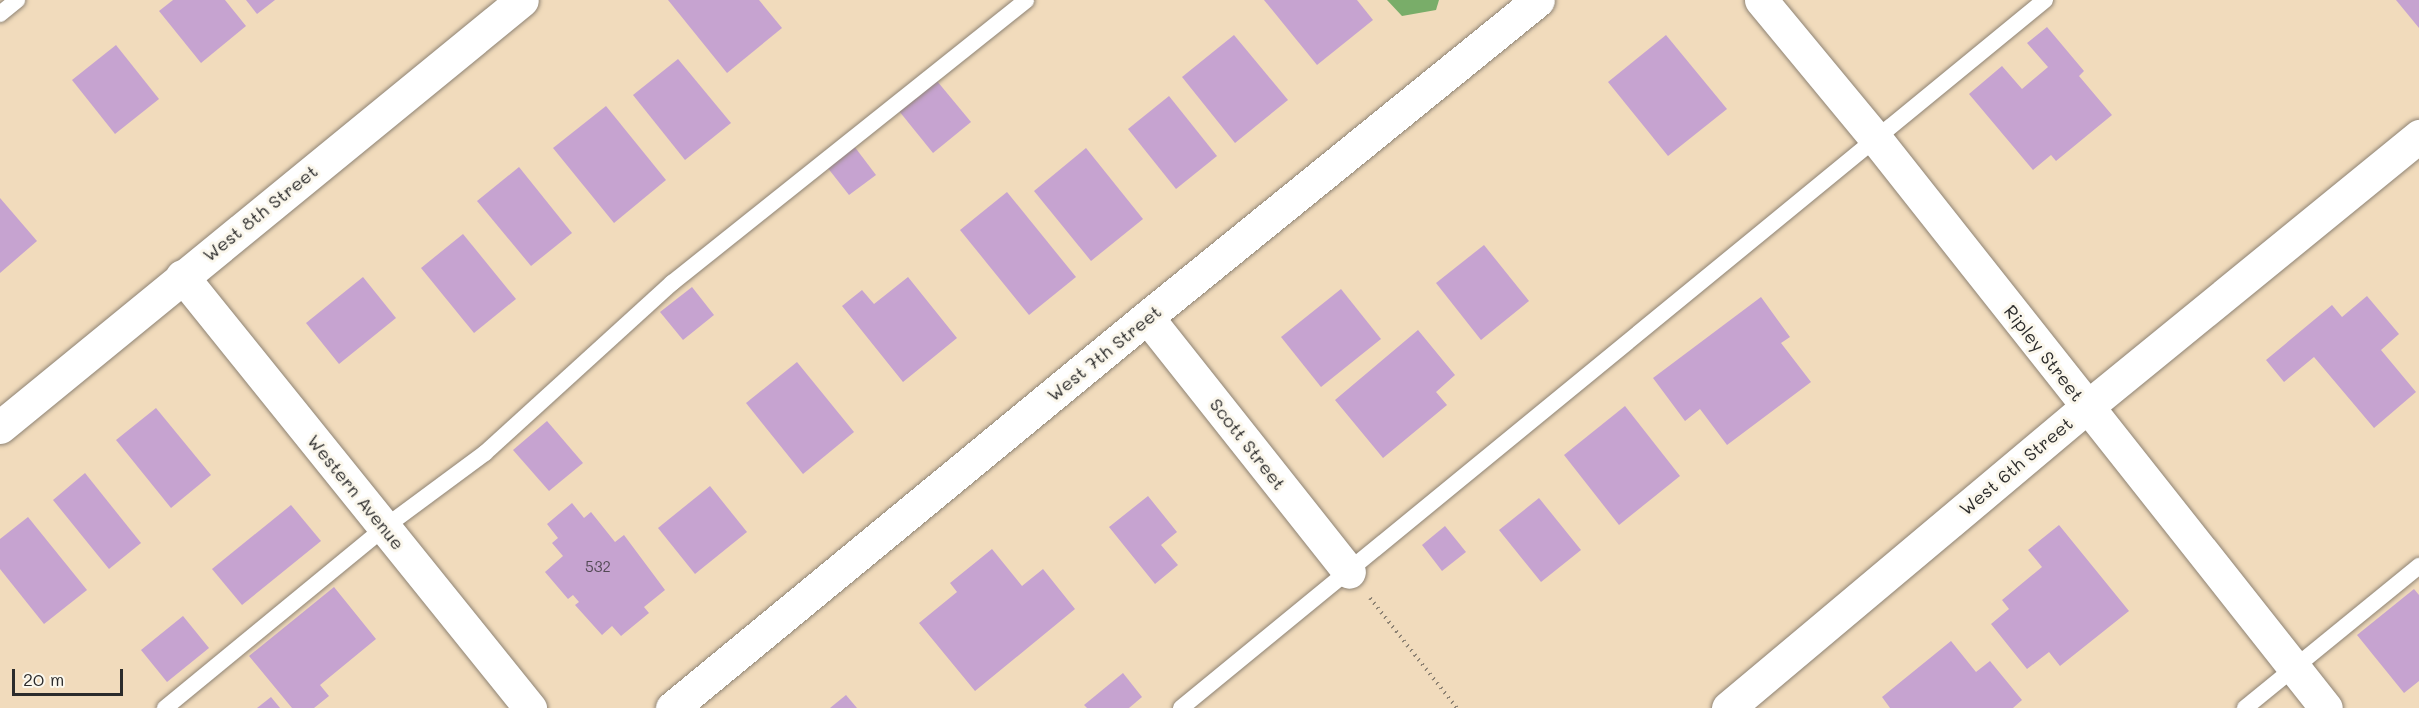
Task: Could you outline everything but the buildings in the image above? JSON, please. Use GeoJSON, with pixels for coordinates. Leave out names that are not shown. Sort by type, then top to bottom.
{"type":"FeatureCollection","features":[{"type":"Feature","properties":{"kind":"street","name":"West 8th Street"},"geometry":{"type":"LineString","coordinates":[[0,427],[522,0]]}},
{"type":"Feature","properties":{"kind":"street","name":"West 7th Street"},"geometry":{"type":"LineString","coordinates":[[672,708],[1147,317],[1538,0]]}},
{"type":"Feature","properties":{"kind":"street","name":"Ripley Street"},"geometry":{"type":"LineString","coordinates":[[1761,0],[1876,139],[2326,708]]}},
{"type":"Feature","properties":{"kind":"street","name":"West 6th Street"},"geometry":{"type":"LineString","coordinates":[[1728,708],[2087,407],[2419,136]]}},
{"type":"Feature","properties":{"kind":"street","name":"Western Avenue"},"geometry":{"type":"LineString","coordinates":[[182,276],[530,708]]}},
{"type":"Feature","properties":{"kind":"street","name":"Scott Street"},"geometry":{"type":"LineString","coordinates":[[1147,317],[1349,572]]}},
{"type":"Feature","properties":{"kind":"lane"},"geometry":{"type":"LineString","coordinates":[[0,14],[17,0]]}},
{"type":"Feature","properties":{"kind":"lane"},"geometry":{"type":"LineString","coordinates":[[165,708],[385,527],[485,453],[672,283],[1026,0]]}},
{"type":"Feature","properties":{"kind":"lane"},"geometry":{"type":"LineString","coordinates":[[1182,708],[2045,0]]}},
{"type":"Feature","properties":{"kind":"lane"},"geometry":{"type":"LineString","coordinates":[[2245,708],[2419,566]]}},
{"type":"Feature","properties":{"kind":"path"},"geometry":{"type":"LineString","coordinates":[[1349,572],[1457,708]]}},
{"type":"Feature","properties":{"kind":"green space"},"geometry":{"type":"Polygon","coordinates":[[[1387,0],[1439,0],[1436,10],[1402,16],[1387,0]]]}}]}
